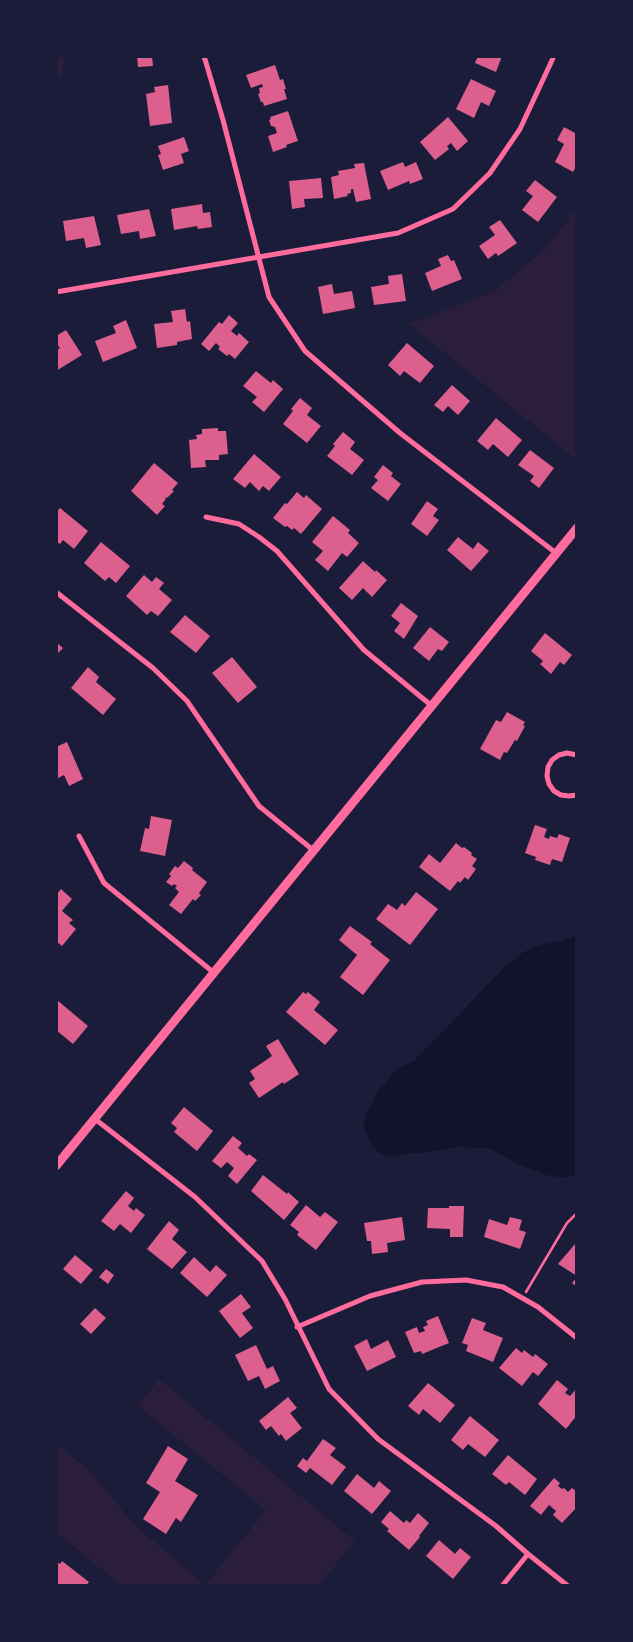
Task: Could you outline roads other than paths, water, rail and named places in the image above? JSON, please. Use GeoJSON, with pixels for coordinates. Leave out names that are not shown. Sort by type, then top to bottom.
{"type":"FeatureCollection","features":[{"type":"Feature","properties":{"kind":"street"},"geometry":{"type":"LineString","coordinates":[[204,56],[223,120],[269,297],[305,351],[400,433],[556,553]]}},
{"type":"Feature","properties":{"kind":"street"},"geometry":{"type":"LineString","coordinates":[[56,292],[398,233],[453,209],[490,173],[520,129],[554,56]]}},
{"type":"Feature","properties":{"kind":"street"},"geometry":{"type":"LineString","coordinates":[[206,517],[239,524],[276,550],[364,650],[433,706]]}},
{"type":"Feature","properties":{"kind":"street"},"geometry":{"type":"LineString","coordinates":[[56,1166],[577,528]]}},
{"type":"Feature","properties":{"kind":"street"},"geometry":{"type":"LineString","coordinates":[[56,592],[152,668],[187,701],[259,806],[313,850]]}},
{"type":"Feature","properties":{"kind":"street"},"geometry":{"type":"LineString","coordinates":[[577,755],[567,753],[559,755],[552,760],[548,767],[547,776],[549,784],[554,791],[561,795],[570,796],[577,794]]}},
{"type":"Feature","properties":{"kind":"street"},"geometry":{"type":"LineString","coordinates":[[79,836],[104,882],[213,972]]}},
{"type":"Feature","properties":{"kind":"street"},"geometry":{"type":"LineString","coordinates":[[95,1119],[195,1197],[262,1261],[285,1299],[297,1327],[329,1389],[378,1439],[496,1526],[568,1586]]}},
{"type":"Feature","properties":{"kind":"street"},"geometry":{"type":"LineString","coordinates":[[297,1327],[370,1296],[422,1282],[466,1280],[503,1287],[538,1306],[577,1338]]}},
{"type":"Feature","properties":{"kind":"street"},"geometry":{"type":"LineString","coordinates":[[502,1586],[528,1554]]}}]}
